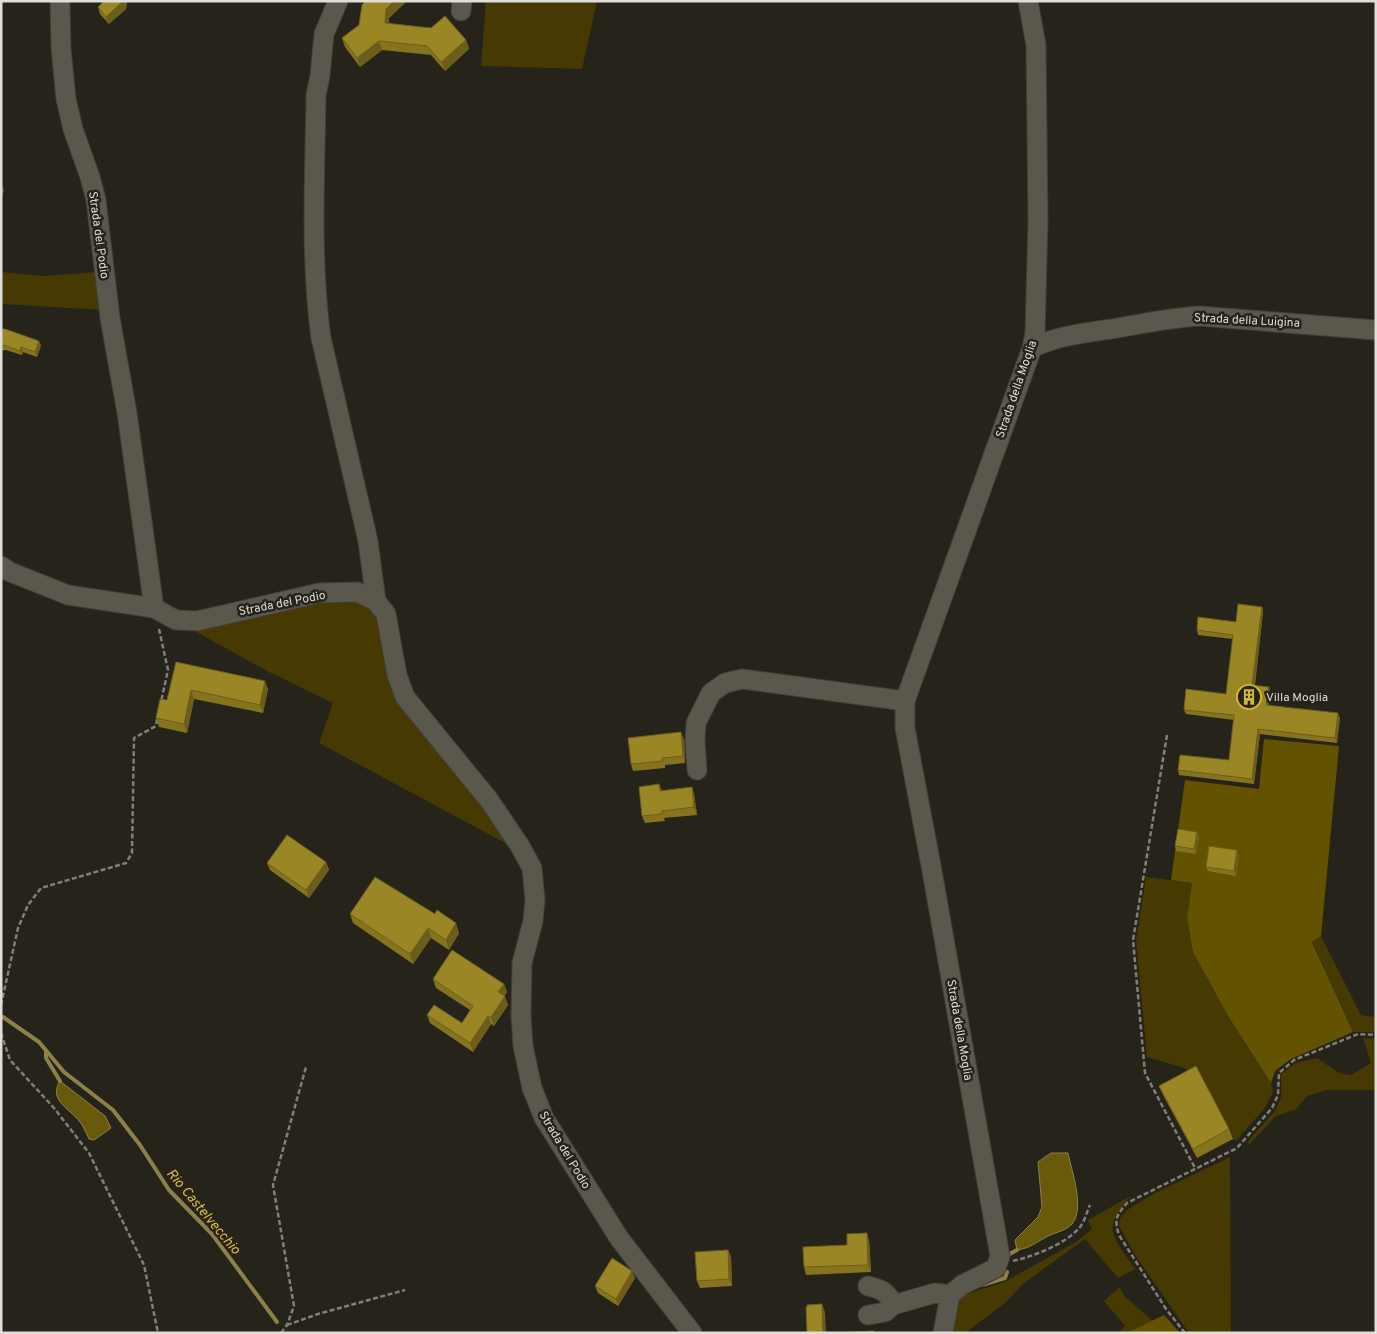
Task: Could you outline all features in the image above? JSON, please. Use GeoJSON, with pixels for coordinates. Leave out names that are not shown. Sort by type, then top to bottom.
{"type":"FeatureCollection","features":[{"type":"Feature","properties":{"kind":"street","name":"Strada del Podio"},"geometry":{"type":"LineString","coordinates":[[60,1],[61,48],[66,99],[73,129],[96,200],[110,318],[127,413],[154,608],[176,620],[197,621],[319,593],[357,592],[376,601],[386,614],[397,675],[405,697],[489,800],[520,846],[532,868],[535,900],[533,921],[522,963],[520,986],[521,1016],[523,1046],[528,1071],[532,1088],[544,1118],[619,1238],[692,1333]]}},
{"type":"Feature","properties":{"kind":"street"},"geometry":{"type":"LineString","coordinates":[[338,1],[324,34],[316,95],[315,247],[317,309],[321,338],[368,541],[376,601]]}},
{"type":"Feature","properties":{"kind":"street","name":"Strada della Moglia"},"geometry":{"type":"LineString","coordinates":[[996,1268],[1000,1256],[905,728],[905,701],[1032,348],[1035,333],[1038,221],[1036,45],[1028,1]]}},
{"type":"Feature","properties":{"kind":"street","name":"Strada della Luigina"},"geometry":{"type":"LineString","coordinates":[[1032,348],[1044,342],[1070,336],[1179,317],[1199,316],[1376,330]]}},
{"type":"Feature","properties":{"kind":"street"},"geometry":{"type":"LineString","coordinates":[[1,566],[10,572],[68,594],[154,608]]}},
{"type":"Feature","properties":{"kind":"street"},"geometry":{"type":"LineString","coordinates":[[697,770],[696,723],[711,693],[724,683],[742,679],[905,701]]}},
{"type":"Feature","properties":{"kind":"street"},"geometry":{"type":"LineString","coordinates":[[944,1333],[950,1295],[962,1285],[996,1268]]}},
{"type":"Feature","properties":{"kind":"street"},"geometry":{"type":"LineString","coordinates":[[868,1286],[881,1289],[890,1297],[893,1305]]}},
{"type":"Feature","properties":{"kind":"street"},"geometry":{"type":"LineString","coordinates":[[868,1315],[885,1312],[893,1305],[935,1293],[950,1295]]}},
{"type":"Feature","properties":{"kind":"path"},"geometry":{"type":"LineString","coordinates":[[154,608],[168,670],[160,708]]}},
{"type":"Feature","properties":{"kind":"path"},"geometry":{"type":"LineString","coordinates":[[1,1005],[18,928],[28,905],[41,888],[126,863],[132,853],[134,738],[156,726],[158,717]]}},
{"type":"Feature","properties":{"kind":"path"},"geometry":{"type":"LineString","coordinates":[[1167,735],[1133,940],[1145,1073],[1195,1168]]}},
{"type":"Feature","properties":{"kind":"path"},"geometry":{"type":"LineString","coordinates":[[1,1033],[10,1060],[54,1108],[89,1154],[144,1265],[158,1333]]}},
{"type":"Feature","properties":{"kind":"path"},"geometry":{"type":"LineString","coordinates":[[1184,1333],[1166,1309],[1119,1235],[1115,1224],[1117,1214],[1126,1203],[1237,1148],[1272,1108],[1278,1094],[1279,1073],[1294,1060],[1358,1034],[1376,1035]]}},
{"type":"Feature","properties":{"kind":"path"},"geometry":{"type":"LineString","coordinates":[[281,1333],[287,1325],[294,1306],[274,1184],[306,1066]]}},
{"type":"Feature","properties":{"kind":"path"},"geometry":{"type":"LineString","coordinates":[[996,1268],[1038,1254],[1066,1238],[1081,1226],[1090,1205]]}},
{"type":"Feature","properties":{"kind":"path"},"geometry":{"type":"LineString","coordinates":[[287,1325],[318,1314],[405,1290]]}},
{"type":"Feature","properties":{"kind":"shaded area"},"geometry":{"type":"Polygon","coordinates":[[[486,1],[597,1],[582,69],[481,66],[486,1]]]}},
{"type":"Feature","properties":{"kind":"shaded area"},"geometry":{"type":"Polygon","coordinates":[[[1,272],[44,276],[98,272],[104,310],[1,304],[1,272]]]}},
{"type":"Feature","properties":{"kind":"shaded area"},"geometry":{"type":"Polygon","coordinates":[[[341,596],[377,609],[389,667],[487,801],[509,845],[319,743],[333,703],[267,671],[195,631],[205,625],[341,596]]]}},
{"type":"Feature","properties":{"kind":"shaded area"},"geometry":{"type":"Polygon","coordinates":[[[1264,739],[1339,746],[1321,936],[1312,942],[1353,1032],[1291,1059],[1275,1071],[1271,1083],[1228,1016],[1193,952],[1187,918],[1192,883],[1171,880],[1185,780],[1259,789],[1264,739]]]}},
{"type":"Feature","properties":{"kind":"shaded area"},"geometry":{"type":"Polygon","coordinates":[[[1146,877],[1193,883],[1187,918],[1193,952],[1228,1016],[1271,1083],[1273,1092],[1264,1109],[1236,1141],[1233,1139],[1199,1076],[1184,1068],[1147,1057],[1136,941],[1146,877]]]}},
{"type":"Feature","properties":{"kind":"shaded area"},"geometry":{"type":"Polygon","coordinates":[[[1321,936],[1361,1015],[1376,1017],[1376,1032],[1353,1032],[1312,941],[1321,936]]]}},
{"type":"Feature","properties":{"kind":"shaded area"},"geometry":{"type":"Polygon","coordinates":[[[1363,1038],[1375,1039],[1376,1090],[1327,1090],[1307,1096],[1296,1109],[1276,1116],[1249,1145],[1248,1141],[1275,1111],[1281,1097],[1281,1074],[1296,1063],[1317,1058],[1339,1073],[1351,1075],[1371,1063],[1363,1038]]]}},
{"type":"Feature","properties":{"kind":"shaded area"},"geometry":{"type":"Polygon","coordinates":[[[60,1081],[105,1116],[111,1128],[94,1140],[89,1139],[80,1122],[58,1099],[57,1088],[60,1081]]]}},
{"type":"Feature","properties":{"kind":"shaded area"},"geometry":{"type":"Polygon","coordinates":[[[1051,1153],[1068,1153],[1078,1200],[1076,1217],[1067,1228],[1029,1247],[1017,1250],[1015,1240],[1038,1217],[1042,1207],[1038,1162],[1051,1153]]]}},
{"type":"Feature","properties":{"kind":"shaded area"},"geometry":{"type":"Polygon","coordinates":[[[1230,1157],[1231,1333],[1189,1333],[1135,1255],[1119,1226],[1120,1218],[1127,1210],[1155,1193],[1230,1157]]]}},
{"type":"Feature","properties":{"kind":"shaded area"},"geometry":{"type":"Polygon","coordinates":[[[1131,1196],[1115,1217],[1113,1232],[1116,1240],[1135,1269],[1118,1278],[1085,1239],[1024,1283],[1005,1303],[965,1333],[951,1333],[954,1309],[964,1295],[1004,1282],[1076,1242],[1092,1229],[1088,1220],[1131,1196]]]}},
{"type":"Feature","properties":{"kind":"shaded area"},"geometry":{"type":"Polygon","coordinates":[[[1120,1287],[1124,1296],[1153,1321],[1128,1333],[1118,1333],[1125,1326],[1104,1301],[1120,1287]]]}},
{"type":"Feature","properties":{"kind":"shaded area"},"geometry":{"type":"Polygon","coordinates":[[[1164,1315],[1180,1333],[1128,1333],[1131,1331],[1164,1315]]]}},
{"type":"Feature","properties":{"kind":"building"},"geometry":{"type":"Polygon","coordinates":[[[104,1],[123,1],[106,17],[98,7],[104,1]]]}},
{"type":"Feature","properties":{"kind":"building"},"geometry":{"type":"Polygon","coordinates":[[[365,1],[394,1],[386,9],[385,23],[431,28],[445,16],[466,40],[441,62],[427,46],[379,41],[357,58],[342,38],[359,25],[362,5],[365,1]]]}},
{"type":"Feature","properties":{"kind":"building"},"geometry":{"type":"Polygon","coordinates":[[[1,329],[39,341],[35,352],[21,347],[20,351],[4,345],[1,346],[1,329]]]}},
{"type":"Feature","properties":{"kind":"building","name":"Villa Moglia"},"geometry":{"type":"Polygon","coordinates":[[[1238,604],[1262,607],[1252,685],[1269,687],[1266,705],[1338,713],[1335,738],[1258,729],[1252,779],[1178,770],[1180,755],[1229,760],[1234,715],[1184,710],[1186,689],[1226,694],[1233,635],[1197,630],[1198,617],[1236,622],[1238,604]]]}},
{"type":"Feature","properties":{"kind":"building"},"geometry":{"type":"Polygon","coordinates":[[[176,662],[265,681],[260,705],[191,690],[184,724],[156,718],[160,699],[167,700],[176,662]]]}},
{"type":"Feature","properties":{"kind":"building"},"geometry":{"type":"Polygon","coordinates":[[[681,732],[683,756],[662,758],[663,761],[631,764],[628,738],[681,732]]]}},
{"type":"Feature","properties":{"kind":"building"},"geometry":{"type":"Polygon","coordinates":[[[659,784],[660,791],[692,787],[694,807],[662,811],[662,814],[642,816],[639,787],[659,784]]]}},
{"type":"Feature","properties":{"kind":"building"},"geometry":{"type":"Polygon","coordinates":[[[1178,829],[1197,832],[1194,849],[1175,846],[1178,829]]]}},
{"type":"Feature","properties":{"kind":"building"},"geometry":{"type":"Polygon","coordinates":[[[287,835],[326,862],[306,890],[267,863],[287,835]]]}},
{"type":"Feature","properties":{"kind":"building"},"geometry":{"type":"Polygon","coordinates":[[[1209,846],[1237,850],[1234,871],[1206,867],[1209,846]]]}},
{"type":"Feature","properties":{"kind":"building"},"geometry":{"type":"Polygon","coordinates":[[[375,877],[435,914],[437,910],[456,923],[446,940],[428,928],[410,954],[350,914],[375,877]]]}},
{"type":"Feature","properties":{"kind":"building"},"geometry":{"type":"Polygon","coordinates":[[[452,950],[504,984],[498,992],[505,996],[491,1017],[488,1016],[470,1043],[427,1015],[434,1005],[462,1023],[473,1006],[433,979],[452,950]]]}},
{"type":"Feature","properties":{"kind":"building"},"geometry":{"type":"Polygon","coordinates":[[[1196,1066],[1229,1129],[1193,1149],[1159,1086],[1196,1066]]]}},
{"type":"Feature","properties":{"kind":"building"},"geometry":{"type":"Polygon","coordinates":[[[867,1233],[868,1265],[804,1267],[803,1247],[847,1245],[847,1234],[867,1233]]]}},
{"type":"Feature","properties":{"kind":"building"},"geometry":{"type":"Polygon","coordinates":[[[728,1250],[729,1279],[697,1281],[695,1252],[728,1250]]]}},
{"type":"Feature","properties":{"kind":"building"},"geometry":{"type":"Polygon","coordinates":[[[612,1258],[632,1271],[616,1299],[595,1286],[612,1258]]]}},
{"type":"Feature","properties":{"kind":"building"},"geometry":{"type":"Polygon","coordinates":[[[822,1304],[823,1333],[807,1333],[807,1305],[822,1304]]]}},
{"type":"Feature","properties":{"kind":"building"},"geometry":{"type":"Polygon","coordinates":[[[874,1331],[874,1333],[834,1333],[874,1331]]]}},
{"type":"Feature","properties":{"kind":"waterway","name":"Rio Castelvecchio"},"geometry":{"type":"LineString","coordinates":[[3,1017],[39,1042],[64,1072],[113,1110],[140,1145],[169,1190],[212,1234],[277,1322]]}},
{"type":"Feature","properties":{"kind":"waterway"},"geometry":{"type":"LineString","coordinates":[[46,1050],[46,1058],[60,1081]]}},
{"type":"Feature","properties":{"kind":"waterway"},"geometry":{"type":"LineString","coordinates":[[1006,1256],[1017,1250]]}},
{"type":"Feature","properties":{"kind":"waterway"},"geometry":{"type":"LineString","coordinates":[[982,1285],[1005,1278],[1007,1272]]}},
{"type":"Feature","properties":{"kind":"place","name":"Villa Moglia"},"geometry":{"type":"Point","coordinates":[1249,697]}}]}
